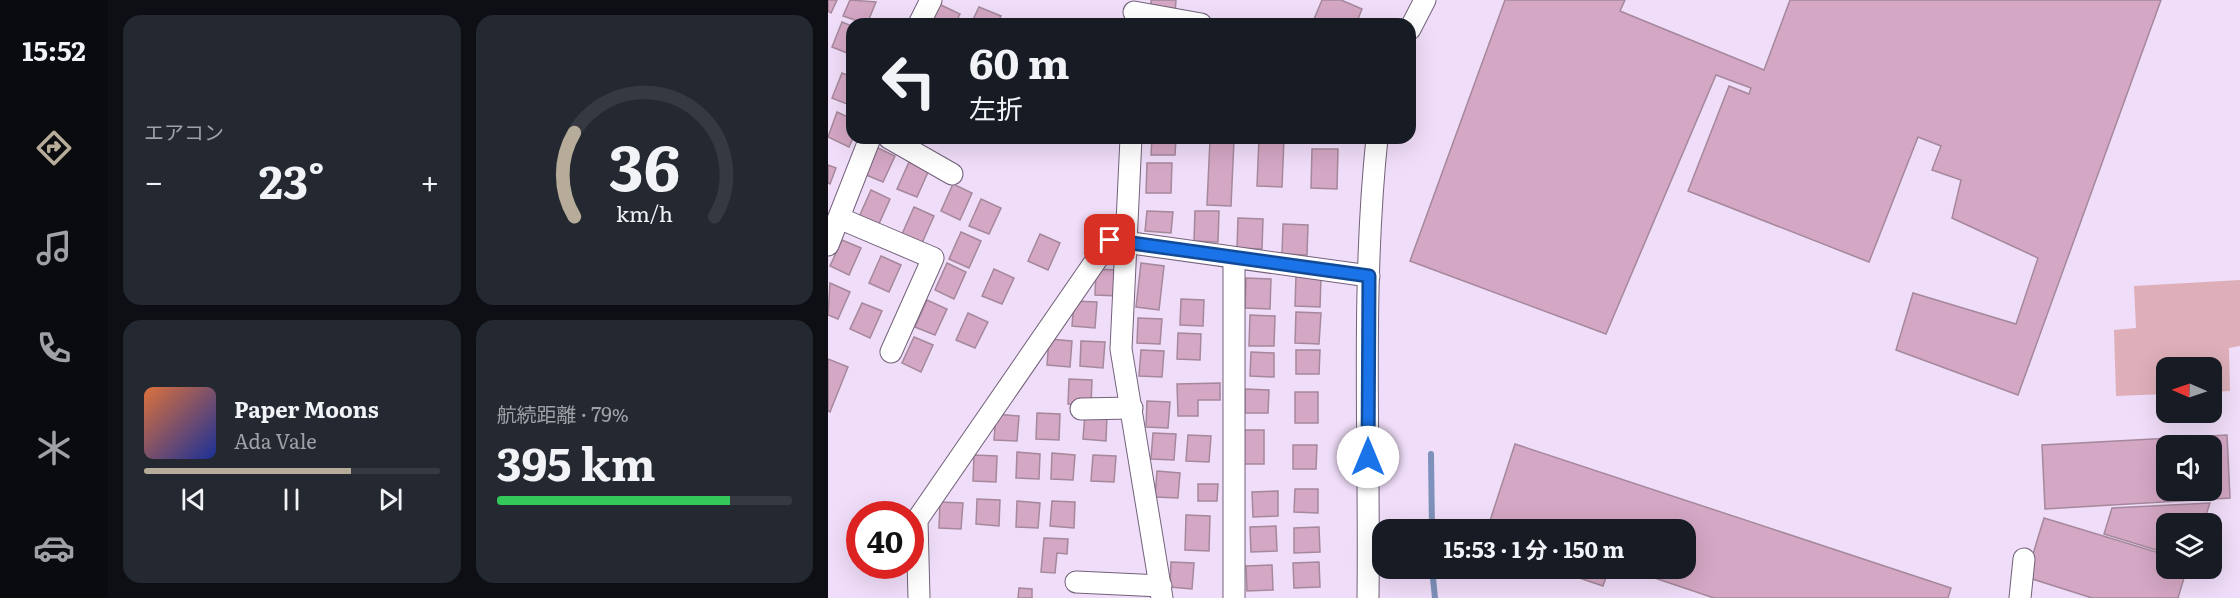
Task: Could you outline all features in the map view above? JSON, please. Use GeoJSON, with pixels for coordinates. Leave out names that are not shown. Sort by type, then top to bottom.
{"type":"FeatureCollection","features":[{"type":"Feature","properties":{"kind":"street"},"geometry":{"type":"LineString","coordinates":[[922,18],[931,0]]}},
{"type":"Feature","properties":{"kind":"street"},"geometry":{"type":"LineString","coordinates":[[1416,18],[1425,0]]}},
{"type":"Feature","properties":{"kind":"street"},"geometry":{"type":"LineString","coordinates":[[1134,12],[1168,18]]}},
{"type":"Feature","properties":{"kind":"street"},"geometry":{"type":"LineString","coordinates":[[828,245],[868,144]]}},
{"type":"Feature","properties":{"kind":"street"},"geometry":{"type":"LineString","coordinates":[[900,144],[952,174]]}},
{"type":"Feature","properties":{"kind":"street"},"geometry":{"type":"LineString","coordinates":[[1076,582],[1162,592],[1132,408],[1126,385],[1122,349],[1131,144]]}},
{"type":"Feature","properties":{"kind":"street"},"geometry":{"type":"LineString","coordinates":[[1368,598],[1370,205],[1376,144]]}},
{"type":"Feature","properties":{"kind":"street"},"geometry":{"type":"LineString","coordinates":[[839,218],[933,258],[891,352]]}},
{"type":"Feature","properties":{"kind":"street"},"geometry":{"type":"LineString","coordinates":[[919,598],[917,520],[1110,240],[1369,276]]}},
{"type":"Feature","properties":{"kind":"street"},"geometry":{"type":"LineString","coordinates":[[1234,258],[1234,598]]}},
{"type":"Feature","properties":{"kind":"street"},"geometry":{"type":"LineString","coordinates":[[1081,409],[1132,408]]}},
{"type":"Feature","properties":{"kind":"street"},"geometry":{"type":"LineString","coordinates":[[2020,598],[2024,559]]}},
{"type":"Feature","properties":{"kind":"shaded area"},"geometry":{"type":"Polygon","coordinates":[[[2240,280],[2240,346],[2229,348],[2230,391],[2222,391],[2222,357],[2156,357],[2156,394],[2116,396],[2114,330],[2136,328],[2134,286],[2240,280]]]}},
{"type":"Feature","properties":{"kind":"building"},"geometry":{"type":"Polygon","coordinates":[[[828,0],[837,0],[831,13],[828,11],[828,0]]]}},
{"type":"Feature","properties":{"kind":"building"},"geometry":{"type":"Polygon","coordinates":[[[850,0],[876,2],[869,18],[843,16],[850,0]]]}},
{"type":"Feature","properties":{"kind":"building"},"geometry":{"type":"Polygon","coordinates":[[[1151,0],[1176,0],[1175,14],[1151,12],[1151,0]]]}},
{"type":"Feature","properties":{"kind":"building"},"geometry":{"type":"Polygon","coordinates":[[[1322,0],[1341,0],[1362,9],[1358,18],[1314,18],[1322,0]]]}},
{"type":"Feature","properties":{"kind":"building"},"geometry":{"type":"Polygon","coordinates":[[[1505,0],[1625,0],[1620,11],[1764,70],[1790,0],[2161,0],[2018,395],[1896,350],[1913,293],[2016,324],[2038,258],[1952,218],[1961,180],[1932,170],[1941,146],[1918,137],[1869,262],[1688,191],[1729,86],[1749,94],[1751,88],[1716,75],[1606,334],[1410,261],[1505,0]]]}},
{"type":"Feature","properties":{"kind":"building"},"geometry":{"type":"Polygon","coordinates":[[[939,4],[960,14],[958,18],[932,18],[939,4]]]}},
{"type":"Feature","properties":{"kind":"building"},"geometry":{"type":"Polygon","coordinates":[[[979,7],[1001,16],[1000,18],[974,18],[979,7]]]}},
{"type":"Feature","properties":{"kind":"building"},"geometry":{"type":"Polygon","coordinates":[[[842,22],[846,24],[846,53],[832,47],[842,22]]]}},
{"type":"Feature","properties":{"kind":"building"},"geometry":{"type":"Polygon","coordinates":[[[842,73],[846,75],[846,104],[832,98],[842,73]]]}},
{"type":"Feature","properties":{"kind":"building"},"geometry":{"type":"Polygon","coordinates":[[[837,112],[846,116],[846,144],[850,144],[849,147],[828,137],[837,112]]]}},
{"type":"Feature","properties":{"kind":"building"},"geometry":{"type":"Polygon","coordinates":[[[1152,144],[1176,144],[1175,155],[1151,155],[1152,144]]]}},
{"type":"Feature","properties":{"kind":"building"},"geometry":{"type":"Polygon","coordinates":[[[1210,144],[1234,144],[1231,206],[1207,205],[1210,144]]]}},
{"type":"Feature","properties":{"kind":"building"},"geometry":{"type":"Polygon","coordinates":[[[1259,144],[1284,144],[1282,187],[1257,186],[1259,144]]]}},
{"type":"Feature","properties":{"kind":"building"},"geometry":{"type":"Polygon","coordinates":[[[876,147],[895,156],[883,182],[864,174],[876,147]]]}},
{"type":"Feature","properties":{"kind":"building"},"geometry":{"type":"Polygon","coordinates":[[[1312,149],[1338,149],[1337,189],[1311,188],[1312,149]]]}},
{"type":"Feature","properties":{"kind":"building"},"geometry":{"type":"Polygon","coordinates":[[[909,162],[929,170],[917,197],[897,189],[909,162]]]}},
{"type":"Feature","properties":{"kind":"building"},"geometry":{"type":"Polygon","coordinates":[[[1147,163],[1172,163],[1171,193],[1146,193],[1147,163]]]}},
{"type":"Feature","properties":{"kind":"building"},"geometry":{"type":"Polygon","coordinates":[[[828,165],[836,168],[830,184],[828,183],[828,165]]]}},
{"type":"Feature","properties":{"kind":"building"},"geometry":{"type":"Polygon","coordinates":[[[953,184],[972,193],[960,220],[941,211],[953,184]]]}},
{"type":"Feature","properties":{"kind":"building"},"geometry":{"type":"Polygon","coordinates":[[[871,190],[890,199],[878,226],[859,217],[871,190]]]}},
{"type":"Feature","properties":{"kind":"building"},"geometry":{"type":"Polygon","coordinates":[[[981,199],[1001,208],[989,234],[969,226],[981,199]]]}},
{"type":"Feature","properties":{"kind":"building"},"geometry":{"type":"Polygon","coordinates":[[[914,207],[934,216],[922,243],[902,234],[914,207]]]}},
{"type":"Feature","properties":{"kind":"building"},"geometry":{"type":"Polygon","coordinates":[[[1147,211],[1173,212],[1171,233],[1145,231],[1147,211]]]}},
{"type":"Feature","properties":{"kind":"building"},"geometry":{"type":"Polygon","coordinates":[[[1195,211],[1219,211],[1218,242],[1194,241],[1195,211]]]}},
{"type":"Feature","properties":{"kind":"building"},"geometry":{"type":"Polygon","coordinates":[[[1238,218],[1263,219],[1262,249],[1237,248],[1238,218]]]}},
{"type":"Feature","properties":{"kind":"building"},"geometry":{"type":"Polygon","coordinates":[[[1283,224],[1308,225],[1307,255],[1282,254],[1283,224]]]}},
{"type":"Feature","properties":{"kind":"building"},"geometry":{"type":"Polygon","coordinates":[[[961,232],[981,241],[969,268],[949,259],[961,232]]]}},
{"type":"Feature","properties":{"kind":"building"},"geometry":{"type":"Polygon","coordinates":[[[1040,234],[1060,243],[1048,270],[1028,261],[1040,234]]]}},
{"type":"Feature","properties":{"kind":"building"},"geometry":{"type":"Polygon","coordinates":[[[842,240],[861,248],[849,275],[830,266],[842,240]]]}},
{"type":"Feature","properties":{"kind":"building"},"geometry":{"type":"Polygon","coordinates":[[[881,256],[901,265],[889,292],[869,283],[881,256]]]}},
{"type":"Feature","properties":{"kind":"building"},"geometry":{"type":"Polygon","coordinates":[[[947,263],[966,272],[954,299],[935,290],[947,263]]]}},
{"type":"Feature","properties":{"kind":"building"},"geometry":{"type":"Polygon","coordinates":[[[1141,263],[1164,266],[1159,310],[1136,307],[1141,263]]]}},
{"type":"Feature","properties":{"kind":"building"},"geometry":{"type":"Polygon","coordinates":[[[994,269],[1014,278],[1002,304],[982,296],[994,269]]]}},
{"type":"Feature","properties":{"kind":"building"},"geometry":{"type":"Polygon","coordinates":[[[1096,269],[1119,270],[1118,296],[1095,295],[1096,269]]]}},
{"type":"Feature","properties":{"kind":"building"},"geometry":{"type":"Polygon","coordinates":[[[1296,276],[1321,277],[1320,307],[1295,306],[1296,276]]]}},
{"type":"Feature","properties":{"kind":"building"},"geometry":{"type":"Polygon","coordinates":[[[1246,278],[1271,279],[1270,309],[1245,308],[1246,278]]]}},
{"type":"Feature","properties":{"kind":"building"},"geometry":{"type":"Polygon","coordinates":[[[830,283],[850,292],[838,319],[828,315],[830,283]]]}},
{"type":"Feature","properties":{"kind":"building"},"geometry":{"type":"Polygon","coordinates":[[[1181,299],[1204,300],[1203,326],[1180,325],[1181,299]]]}},
{"type":"Feature","properties":{"kind":"building"},"geometry":{"type":"Polygon","coordinates":[[[927,300],[947,309],[935,335],[915,327],[927,300]]]}},
{"type":"Feature","properties":{"kind":"building"},"geometry":{"type":"Polygon","coordinates":[[[1074,301],[1097,302],[1095,328],[1072,326],[1074,301]]]}},
{"type":"Feature","properties":{"kind":"building"},"geometry":{"type":"Polygon","coordinates":[[[862,303],[882,311],[870,338],[850,329],[862,303]]]}},
{"type":"Feature","properties":{"kind":"building"},"geometry":{"type":"Polygon","coordinates":[[[1296,312],[1321,313],[1319,344],[1295,343],[1296,312]]]}},
{"type":"Feature","properties":{"kind":"building"},"geometry":{"type":"Polygon","coordinates":[[[968,313],[988,322],[975,348],[956,340],[968,313]]]}},
{"type":"Feature","properties":{"kind":"building"},"geometry":{"type":"Polygon","coordinates":[[[1250,315],[1275,316],[1274,346],[1249,346],[1250,315]]]}},
{"type":"Feature","properties":{"kind":"building"},"geometry":{"type":"Polygon","coordinates":[[[1138,318],[1162,319],[1160,344],[1137,343],[1138,318]]]}},
{"type":"Feature","properties":{"kind":"building"},"geometry":{"type":"Polygon","coordinates":[[[1178,333],[1201,334],[1200,360],[1177,359],[1178,333]]]}},
{"type":"Feature","properties":{"kind":"building"},"geometry":{"type":"Polygon","coordinates":[[[914,337],[933,345],[921,372],[902,363],[914,337]]]}},
{"type":"Feature","properties":{"kind":"building"},"geometry":{"type":"Polygon","coordinates":[[[1049,339],[1072,341],[1070,367],[1047,365],[1049,339]]]}},
{"type":"Feature","properties":{"kind":"building"},"geometry":{"type":"Polygon","coordinates":[[[1081,341],[1105,342],[1103,368],[1080,366],[1081,341]]]}},
{"type":"Feature","properties":{"kind":"building"},"geometry":{"type":"Polygon","coordinates":[[[1141,350],[1164,351],[1162,377],[1139,376],[1141,350]]]}},
{"type":"Feature","properties":{"kind":"building"},"geometry":{"type":"Polygon","coordinates":[[[1296,350],[1320,350],[1319,374],[1296,374],[1296,350]]]}},
{"type":"Feature","properties":{"kind":"building"},"geometry":{"type":"Polygon","coordinates":[[[1251,352],[1274,353],[1274,377],[1250,376],[1251,352]]]}},
{"type":"Feature","properties":{"kind":"building"},"geometry":{"type":"Polygon","coordinates":[[[828,359],[848,367],[830,412],[828,411],[828,359]]]}},
{"type":"Feature","properties":{"kind":"building"},"geometry":{"type":"Polygon","coordinates":[[[1069,379],[1092,380],[1091,406],[1068,404],[1069,379]]]}},
{"type":"Feature","properties":{"kind":"building"},"geometry":{"type":"Polygon","coordinates":[[[1220,383],[1220,400],[1198,400],[1198,416],[1178,416],[1177,384],[1220,383]]]}},
{"type":"Feature","properties":{"kind":"building"},"geometry":{"type":"Polygon","coordinates":[[[1245,389],[1269,390],[1268,413],[1245,413],[1245,389]]]}},
{"type":"Feature","properties":{"kind":"building"},"geometry":{"type":"Polygon","coordinates":[[[1295,392],[1318,392],[1318,423],[1295,423],[1295,392]]]}},
{"type":"Feature","properties":{"kind":"building"},"geometry":{"type":"Polygon","coordinates":[[[1147,401],[1170,402],[1168,428],[1146,427],[1147,401]]]}},
{"type":"Feature","properties":{"kind":"building"},"geometry":{"type":"Polygon","coordinates":[[[1037,413],[1060,414],[1059,440],[1036,439],[1037,413]]]}},
{"type":"Feature","properties":{"kind":"building"},"geometry":{"type":"Polygon","coordinates":[[[1085,413],[1107,415],[1106,441],[1083,439],[1085,413]]]}},
{"type":"Feature","properties":{"kind":"building"},"geometry":{"type":"Polygon","coordinates":[[[996,414],[1019,416],[1017,441],[994,440],[996,414]]]}},
{"type":"Feature","properties":{"kind":"building"},"geometry":{"type":"Polygon","coordinates":[[[1240,430],[1264,430],[1264,464],[1240,464],[1240,430]]]}},
{"type":"Feature","properties":{"kind":"building"},"geometry":{"type":"Polygon","coordinates":[[[1153,433],[1176,434],[1174,460],[1151,459],[1153,433]]]}},
{"type":"Feature","properties":{"kind":"building"},"geometry":{"type":"Polygon","coordinates":[[[1188,435],[1211,436],[1209,462],[1186,461],[1188,435]]]}},
{"type":"Feature","properties":{"kind":"building"},"geometry":{"type":"Polygon","coordinates":[[[2222,435],[2227,435],[2230,498],[2222,498],[2222,435]]]}},
{"type":"Feature","properties":{"kind":"building"},"geometry":{"type":"Polygon","coordinates":[[[2156,439],[2156,501],[2180,501],[2045,509],[2042,445],[2156,439]]]}},
{"type":"Feature","properties":{"kind":"building"},"geometry":{"type":"Polygon","coordinates":[[[1515,444],[1951,588],[1948,598],[1714,598],[1658,579],[1696,579],[1696,519],[1491,519],[1515,444]]]}},
{"type":"Feature","properties":{"kind":"building"},"geometry":{"type":"Polygon","coordinates":[[[1293,445],[1317,445],[1316,469],[1293,469],[1293,445]]]}},
{"type":"Feature","properties":{"kind":"building"},"geometry":{"type":"Polygon","coordinates":[[[1017,452],[1040,454],[1039,479],[1016,478],[1017,452]]]}},
{"type":"Feature","properties":{"kind":"building"},"geometry":{"type":"Polygon","coordinates":[[[1052,453],[1075,455],[1073,480],[1051,479],[1052,453]]]}},
{"type":"Feature","properties":{"kind":"building"},"geometry":{"type":"Polygon","coordinates":[[[974,455],[997,456],[996,482],[973,481],[974,455]]]}},
{"type":"Feature","properties":{"kind":"building"},"geometry":{"type":"Polygon","coordinates":[[[1093,455],[1116,456],[1114,482],[1091,481],[1093,455]]]}},
{"type":"Feature","properties":{"kind":"building"},"geometry":{"type":"Polygon","coordinates":[[[1157,471],[1180,473],[1178,498],[1155,497],[1157,471]]]}},
{"type":"Feature","properties":{"kind":"building"},"geometry":{"type":"Polygon","coordinates":[[[1198,484],[1218,484],[1217,501],[1198,501],[1198,484]]]}},
{"type":"Feature","properties":{"kind":"building"},"geometry":{"type":"Polygon","coordinates":[[[1295,489],[1318,489],[1318,513],[1294,512],[1295,489]]]}},
{"type":"Feature","properties":{"kind":"building"},"geometry":{"type":"Polygon","coordinates":[[[1278,491],[1278,516],[1253,517],[1252,492],[1278,491]]]}},
{"type":"Feature","properties":{"kind":"building"},"geometry":{"type":"Polygon","coordinates":[[[977,499],[1000,500],[999,526],[976,524],[977,499]]]}},
{"type":"Feature","properties":{"kind":"building"},"geometry":{"type":"Polygon","coordinates":[[[1017,501],[1040,503],[1038,528],[1016,527],[1017,501]]]}},
{"type":"Feature","properties":{"kind":"building"},"geometry":{"type":"Polygon","coordinates":[[[1052,501],[1075,502],[1074,528],[1050,526],[1052,501]]]}},
{"type":"Feature","properties":{"kind":"building"},"geometry":{"type":"Polygon","coordinates":[[[940,502],[963,503],[961,529],[939,528],[940,502]]]}},
{"type":"Feature","properties":{"kind":"building"},"geometry":{"type":"Polygon","coordinates":[[[2210,503],[2207,513],[2156,513],[2156,550],[2104,534],[2112,508],[2210,503]]]}},
{"type":"Feature","properties":{"kind":"building"},"geometry":{"type":"Polygon","coordinates":[[[1186,515],[1210,516],[1209,551],[1185,550],[1186,515]]]}},
{"type":"Feature","properties":{"kind":"building"},"geometry":{"type":"Polygon","coordinates":[[[2044,518],[2156,552],[2156,579],[2184,579],[2178,598],[2092,598],[2026,577],[2044,518]]]}},
{"type":"Feature","properties":{"kind":"building"},"geometry":{"type":"Polygon","coordinates":[[[1276,526],[1277,551],[1251,552],[1250,527],[1276,526]]]}},
{"type":"Feature","properties":{"kind":"building"},"geometry":{"type":"Polygon","coordinates":[[[1319,527],[1320,552],[1294,553],[1294,528],[1319,527]]]}},
{"type":"Feature","properties":{"kind":"building"},"geometry":{"type":"Polygon","coordinates":[[[1044,538],[1068,539],[1067,554],[1057,553],[1055,573],[1041,572],[1044,538]]]}},
{"type":"Feature","properties":{"kind":"building"},"geometry":{"type":"Polygon","coordinates":[[[1171,562],[1194,563],[1192,589],[1170,587],[1171,562]]]}},
{"type":"Feature","properties":{"kind":"building"},"geometry":{"type":"Polygon","coordinates":[[[1319,562],[1320,587],[1294,588],[1293,563],[1319,562]]]}},
{"type":"Feature","properties":{"kind":"building"},"geometry":{"type":"Polygon","coordinates":[[[1272,565],[1273,590],[1247,591],[1246,566],[1272,565]]]}},
{"type":"Feature","properties":{"kind":"building"},"geometry":{"type":"Polygon","coordinates":[[[1582,579],[1605,579],[1603,586],[1582,579]]]}},
{"type":"Feature","properties":{"kind":"building"},"geometry":{"type":"Polygon","coordinates":[[[1019,588],[1032,589],[1032,598],[1018,598],[1019,588]]]}},
{"type":"Feature","properties":{"kind":"waterway"},"geometry":{"type":"LineString","coordinates":[[1431,454],[1432,519]]}},
{"type":"Feature","properties":{"kind":"waterway"},"geometry":{"type":"LineString","coordinates":[[1433,579],[1435,598]]}},
{"type":"Feature","properties":{"kind":"route"},"geometry":{"type":"LineString","coordinates":[[1110,240],[1369,276],[1368,457]]}}]}
